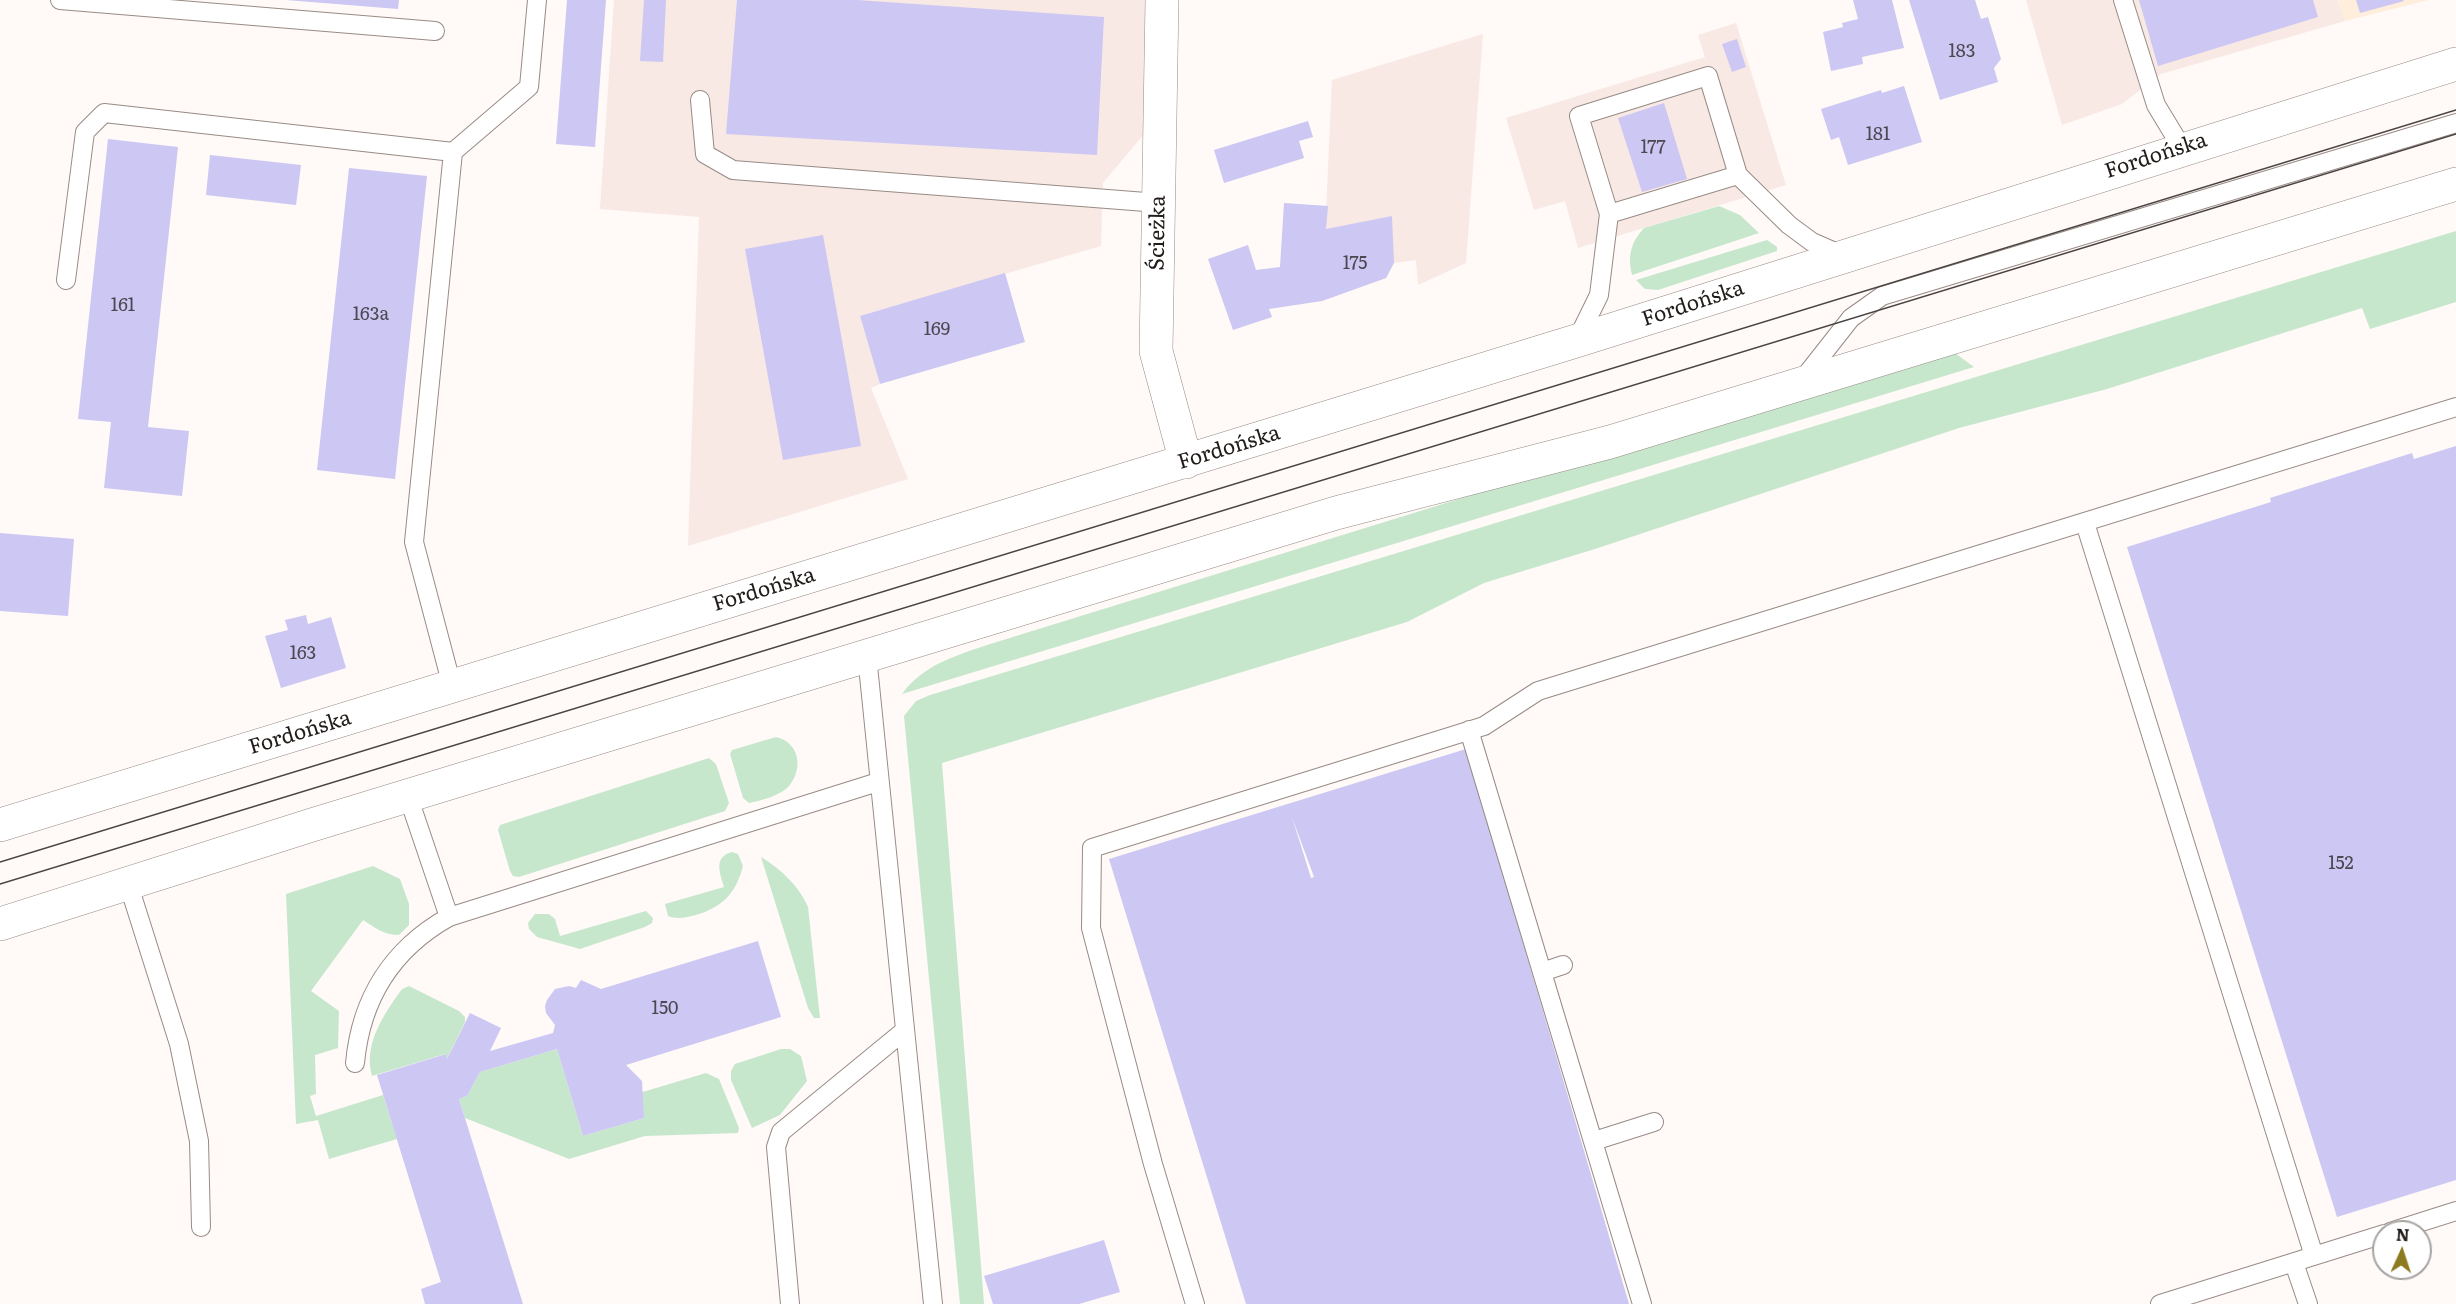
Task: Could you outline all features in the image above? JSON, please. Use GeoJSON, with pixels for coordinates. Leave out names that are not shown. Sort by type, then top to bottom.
{"type":"FeatureCollection","features":[{"type":"Feature","properties":{"kind":"main road","name":"Ścieżka"},"geometry":{"type":"LineString","coordinates":[[1162,0],[1156,351],[1186,462]]}},
{"type":"Feature","properties":{"kind":"main road","name":"Fordońska"},"geometry":{"type":"LineString","coordinates":[[0,825],[1186,462],[2456,64]]}},
{"type":"Feature","properties":{"kind":"main road"},"geometry":{"type":"LineString","coordinates":[[0,924],[408,796],[1336,513],[1610,442],[2456,184]]}},
{"type":"Feature","properties":{"kind":"lane"},"geometry":{"type":"LineString","coordinates":[[60,0],[435,31]]}},
{"type":"Feature","properties":{"kind":"lane"},"geometry":{"type":"LineString","coordinates":[[452,686],[414,542],[453,152],[529,87],[537,0]]}},
{"type":"Feature","properties":{"kind":"lane"},"geometry":{"type":"LineString","coordinates":[[2123,0],[2156,105],[2182,148]]}},
{"type":"Feature","properties":{"kind":"lane"},"geometry":{"type":"LineString","coordinates":[[1576,341],[1599,295],[1609,214],[1579,116],[1708,76],[1738,175],[1789,225],[1812,242],[1844,256]]}},
{"type":"Feature","properties":{"kind":"lane"},"geometry":{"type":"LineString","coordinates":[[700,100],[705,154],[733,170],[1159,203]]}},
{"type":"Feature","properties":{"kind":"lane"},"geometry":{"type":"LineString","coordinates":[[66,280],[85,132],[104,113],[453,152]]}},
{"type":"Feature","properties":{"kind":"lane"},"geometry":{"type":"LineString","coordinates":[[1800,384],[1851,318],[1882,296],[2456,123]]}},
{"type":"Feature","properties":{"kind":"lane"},"geometry":{"type":"LineString","coordinates":[[1609,214],[1738,175]]}},
{"type":"Feature","properties":{"kind":"lane"},"geometry":{"type":"LineString","coordinates":[[1195,1304],[1153,1164],[1090,928],[1092,848],[1484,726],[1538,691],[2456,407]]}},
{"type":"Feature","properties":{"kind":"lane"},"geometry":{"type":"LineString","coordinates":[[2085,522],[2314,1256]]}},
{"type":"Feature","properties":{"kind":"lane"},"geometry":{"type":"LineString","coordinates":[[867,656],[878,782],[933,1304]]}},
{"type":"Feature","properties":{"kind":"lane"},"geometry":{"type":"LineString","coordinates":[[1469,730],[1642,1304]]}},
{"type":"Feature","properties":{"kind":"lane"},"geometry":{"type":"LineString","coordinates":[[355,1063],[364,1013],[383,975],[405,948],[424,932],[449,917],[878,782]]}},
{"type":"Feature","properties":{"kind":"lane"},"geometry":{"type":"LineString","coordinates":[[408,796],[449,917]]}},
{"type":"Feature","properties":{"kind":"lane"},"geometry":{"type":"LineString","coordinates":[[128,883],[181,1055],[199,1141],[201,1227]]}},
{"type":"Feature","properties":{"kind":"lane"},"geometry":{"type":"LineString","coordinates":[[1542,972],[1563,965]]}},
{"type":"Feature","properties":{"kind":"lane"},"geometry":{"type":"LineString","coordinates":[[790,1304],[776,1147],[781,1132],[904,1031]]}},
{"type":"Feature","properties":{"kind":"lane"},"geometry":{"type":"LineString","coordinates":[[1594,1141],[1654,1122]]}},
{"type":"Feature","properties":{"kind":"lane"},"geometry":{"type":"LineString","coordinates":[[2428,1220],[2456,1211]]}},
{"type":"Feature","properties":{"kind":"lane"},"geometry":{"type":"LineString","coordinates":[[2160,1304],[2372,1238]]}},
{"type":"Feature","properties":{"kind":"lane"},"geometry":{"type":"LineString","coordinates":[[2295,1263],[2308,1304]]}},
{"type":"Feature","properties":{"kind":"shaded area"},"geometry":{"type":"Polygon","coordinates":[[[614,0],[1149,0],[1144,134],[1103,183],[1101,246],[860,316],[880,384],[871,388],[908,479],[688,546],[699,217],[600,209],[614,0]]]}},
{"type":"Feature","properties":{"kind":"shaded area"},"geometry":{"type":"Polygon","coordinates":[[[2026,0],[2338,0],[2345,21],[2161,74],[2122,104],[2062,125],[2026,0]]]}},
{"type":"Feature","properties":{"kind":"shaded area"},"geometry":{"type":"Polygon","coordinates":[[[2338,0],[2429,0],[2345,21],[2338,0]]]}},
{"type":"Feature","properties":{"kind":"shaded area"},"geometry":{"type":"Polygon","coordinates":[[[1736,23],[1786,185],[1578,248],[1565,201],[1534,210],[1506,118],[1705,57],[1698,35],[1736,23]]]}},
{"type":"Feature","properties":{"kind":"shaded area"},"geometry":{"type":"Polygon","coordinates":[[[1483,34],[1466,263],[1418,285],[1416,260],[1394,263],[1386,278],[1322,301],[1332,80],[1483,34]]]}},
{"type":"Feature","properties":{"kind":"green space"},"geometry":{"type":"Polygon","coordinates":[[[1719,206],[1740,215],[1759,233],[1632,275],[1631,250],[1644,228],[1719,206]]]}},
{"type":"Feature","properties":{"kind":"green space"},"geometry":{"type":"Polygon","coordinates":[[[2456,231],[2456,302],[2370,329],[2362,308],[2107,389],[1959,428],[1595,549],[1484,583],[1407,622],[942,763],[984,1304],[960,1304],[904,716],[916,701],[2456,231]]]}},
{"type":"Feature","properties":{"kind":"green space"},"geometry":{"type":"Polygon","coordinates":[[[1767,240],[1777,247],[1777,251],[1658,290],[1645,289],[1636,280],[1767,240]]]}},
{"type":"Feature","properties":{"kind":"green space"},"geometry":{"type":"Polygon","coordinates":[[[1934,352],[1955,353],[1974,367],[902,694],[910,684],[940,663],[987,645],[1934,352]]]}},
{"type":"Feature","properties":{"kind":"green space"},"geometry":{"type":"Polygon","coordinates":[[[776,737],[790,744],[797,757],[798,764],[794,779],[781,792],[749,803],[743,798],[730,754],[732,750],[776,737]]]}},
{"type":"Feature","properties":{"kind":"green space"},"geometry":{"type":"Polygon","coordinates":[[[709,758],[716,764],[729,803],[725,811],[519,877],[513,876],[510,871],[498,830],[500,825],[709,758]]]}},
{"type":"Feature","properties":{"kind":"green space"},"geometry":{"type":"Polygon","coordinates":[[[732,852],[738,854],[743,866],[727,898],[714,908],[696,915],[679,918],[668,916],[665,904],[724,887],[719,866],[722,858],[732,852]]]}},
{"type":"Feature","properties":{"kind":"green space"},"geometry":{"type":"Polygon","coordinates":[[[761,857],[789,879],[800,892],[808,907],[820,1018],[814,1018],[808,1008],[761,857]]]}},
{"type":"Feature","properties":{"kind":"green space"},"geometry":{"type":"Polygon","coordinates":[[[373,866],[400,879],[409,904],[409,925],[399,935],[393,935],[363,920],[311,991],[339,1011],[338,1048],[315,1055],[316,1094],[310,1096],[316,1116],[383,1095],[397,1139],[329,1159],[318,1120],[296,1124],[286,894],[373,866]]]}},
{"type":"Feature","properties":{"kind":"green space"},"geometry":{"type":"Polygon","coordinates":[[[646,911],[653,918],[652,923],[580,949],[537,937],[529,929],[528,923],[535,914],[549,914],[555,919],[560,936],[646,911]]]}},
{"type":"Feature","properties":{"kind":"green space"},"geometry":{"type":"Polygon","coordinates":[[[409,986],[459,1011],[465,1017],[465,1022],[447,1059],[445,1054],[372,1076],[370,1052],[377,1030],[402,989],[409,986]]]}},
{"type":"Feature","properties":{"kind":"green space"},"geometry":{"type":"Polygon","coordinates":[[[557,1049],[583,1136],[644,1118],[636,1094],[706,1073],[719,1079],[739,1128],[738,1133],[645,1136],[569,1159],[465,1118],[459,1099],[467,1096],[480,1072],[557,1049]]]}},
{"type":"Feature","properties":{"kind":"green space"},"geometry":{"type":"Polygon","coordinates":[[[781,1049],[790,1049],[801,1056],[807,1081],[780,1115],[752,1128],[731,1080],[731,1071],[735,1064],[781,1049]]]}},
{"type":"Feature","properties":{"kind":"building"},"geometry":{"type":"Polygon","coordinates":[[[286,0],[399,0],[398,9],[286,0]]]}},
{"type":"Feature","properties":{"kind":"building"},"geometry":{"type":"Polygon","coordinates":[[[567,0],[606,0],[595,147],[556,144],[567,0]]]}},
{"type":"Feature","properties":{"kind":"building"},"geometry":{"type":"Polygon","coordinates":[[[644,0],[666,0],[663,62],[640,61],[644,0]]]}},
{"type":"Feature","properties":{"kind":"building"},"geometry":{"type":"Polygon","coordinates":[[[737,0],[857,0],[1104,17],[1097,155],[726,134],[737,0]]]}},
{"type":"Feature","properties":{"kind":"building"},"geometry":{"type":"Polygon","coordinates":[[[1853,0],[1892,0],[1904,48],[1862,57],[1863,64],[1831,71],[1823,32],[1843,27],[1842,23],[1858,19],[1853,0]]]}},
{"type":"Feature","properties":{"kind":"building"},"geometry":{"type":"Polygon","coordinates":[[[1909,0],[1975,0],[1981,19],[1988,17],[2001,59],[1994,68],[1998,82],[1940,100],[1909,0]]]}},
{"type":"Feature","properties":{"kind":"building"},"geometry":{"type":"Polygon","coordinates":[[[2139,0],[2313,0],[2318,17],[2158,66],[2139,0]]]}},
{"type":"Feature","properties":{"kind":"building"},"geometry":{"type":"Polygon","coordinates":[[[2356,0],[2403,0],[2404,1],[2360,13],[2356,0]]]}},
{"type":"Feature","properties":{"kind":"building"},"geometry":{"type":"Polygon","coordinates":[[[1737,39],[1746,67],[1732,72],[1722,44],[1737,39]]]}},
{"type":"Feature","properties":{"kind":"building"},"geometry":{"type":"Polygon","coordinates":[[[1904,86],[1922,142],[1848,165],[1839,137],[1831,140],[1821,109],[1881,90],[1882,93],[1904,86]]]}},
{"type":"Feature","properties":{"kind":"building"},"geometry":{"type":"Polygon","coordinates":[[[1664,103],[1687,179],[1642,192],[1618,118],[1664,103]]]}},
{"type":"Feature","properties":{"kind":"building"},"geometry":{"type":"Polygon","coordinates":[[[1308,121],[1313,137],[1299,141],[1304,158],[1224,183],[1214,150],[1308,121]]]}},
{"type":"Feature","properties":{"kind":"building"},"geometry":{"type":"Polygon","coordinates":[[[108,139],[178,147],[148,427],[189,431],[182,496],[104,488],[111,422],[78,419],[108,139]]]}},
{"type":"Feature","properties":{"kind":"building"},"geometry":{"type":"Polygon","coordinates":[[[210,155],[301,165],[296,205],[206,195],[210,155]]]}},
{"type":"Feature","properties":{"kind":"building"},"geometry":{"type":"Polygon","coordinates":[[[349,168],[427,176],[395,479],[317,470],[349,168]]]}},
{"type":"Feature","properties":{"kind":"building"},"geometry":{"type":"Polygon","coordinates":[[[1284,203],[1328,206],[1326,229],[1392,216],[1394,263],[1386,278],[1322,301],[1269,309],[1272,317],[1233,330],[1208,259],[1248,245],[1256,270],[1280,267],[1284,203]]]}},
{"type":"Feature","properties":{"kind":"building"},"geometry":{"type":"Polygon","coordinates":[[[823,235],[861,446],[783,460],[745,249],[823,235]]]}},
{"type":"Feature","properties":{"kind":"building"},"geometry":{"type":"Polygon","coordinates":[[[1005,273],[1025,342],[880,384],[860,316],[1005,273]]]}},
{"type":"Feature","properties":{"kind":"building"},"geometry":{"type":"Polygon","coordinates":[[[2456,446],[2456,1180],[2337,1217],[2127,547],[2271,502],[2270,498],[2412,453],[2414,459],[2456,446]]]}},
{"type":"Feature","properties":{"kind":"building"},"geometry":{"type":"Polygon","coordinates":[[[0,533],[74,539],[68,616],[0,611],[0,533]]]}},
{"type":"Feature","properties":{"kind":"building"},"geometry":{"type":"Polygon","coordinates":[[[306,615],[308,624],[331,617],[346,668],[281,688],[265,636],[288,630],[285,620],[306,615]]]}},
{"type":"Feature","properties":{"kind":"building"},"geometry":{"type":"Polygon","coordinates":[[[1466,749],[1629,1304],[1246,1304],[1109,859],[1466,749]],[[1292,817],[1311,878],[1314,877],[1292,817]]]}},
{"type":"Feature","properties":{"kind":"building"},"geometry":{"type":"Polygon","coordinates":[[[758,941],[781,1017],[626,1065],[642,1081],[644,1118],[583,1136],[557,1049],[480,1072],[467,1096],[459,1099],[523,1304],[425,1304],[421,1289],[441,1282],[377,1075],[446,1054],[447,1059],[470,1013],[501,1028],[490,1051],[553,1033],[555,1025],[546,1013],[545,1006],[555,989],[569,986],[576,988],[581,980],[601,989],[758,941]]]}},
{"type":"Feature","properties":{"kind":"building"},"geometry":{"type":"Polygon","coordinates":[[[1104,1240],[1120,1292],[1079,1304],[993,1304],[984,1276],[1104,1240]]]}},
{"type":"Feature","properties":{"kind":"tram line"},"geometry":{"type":"LineString","coordinates":[[0,862],[2456,110]]}},
{"type":"Feature","properties":{"kind":"tram line"},"geometry":{"type":"LineString","coordinates":[[0,884],[2456,134]]}}]}
